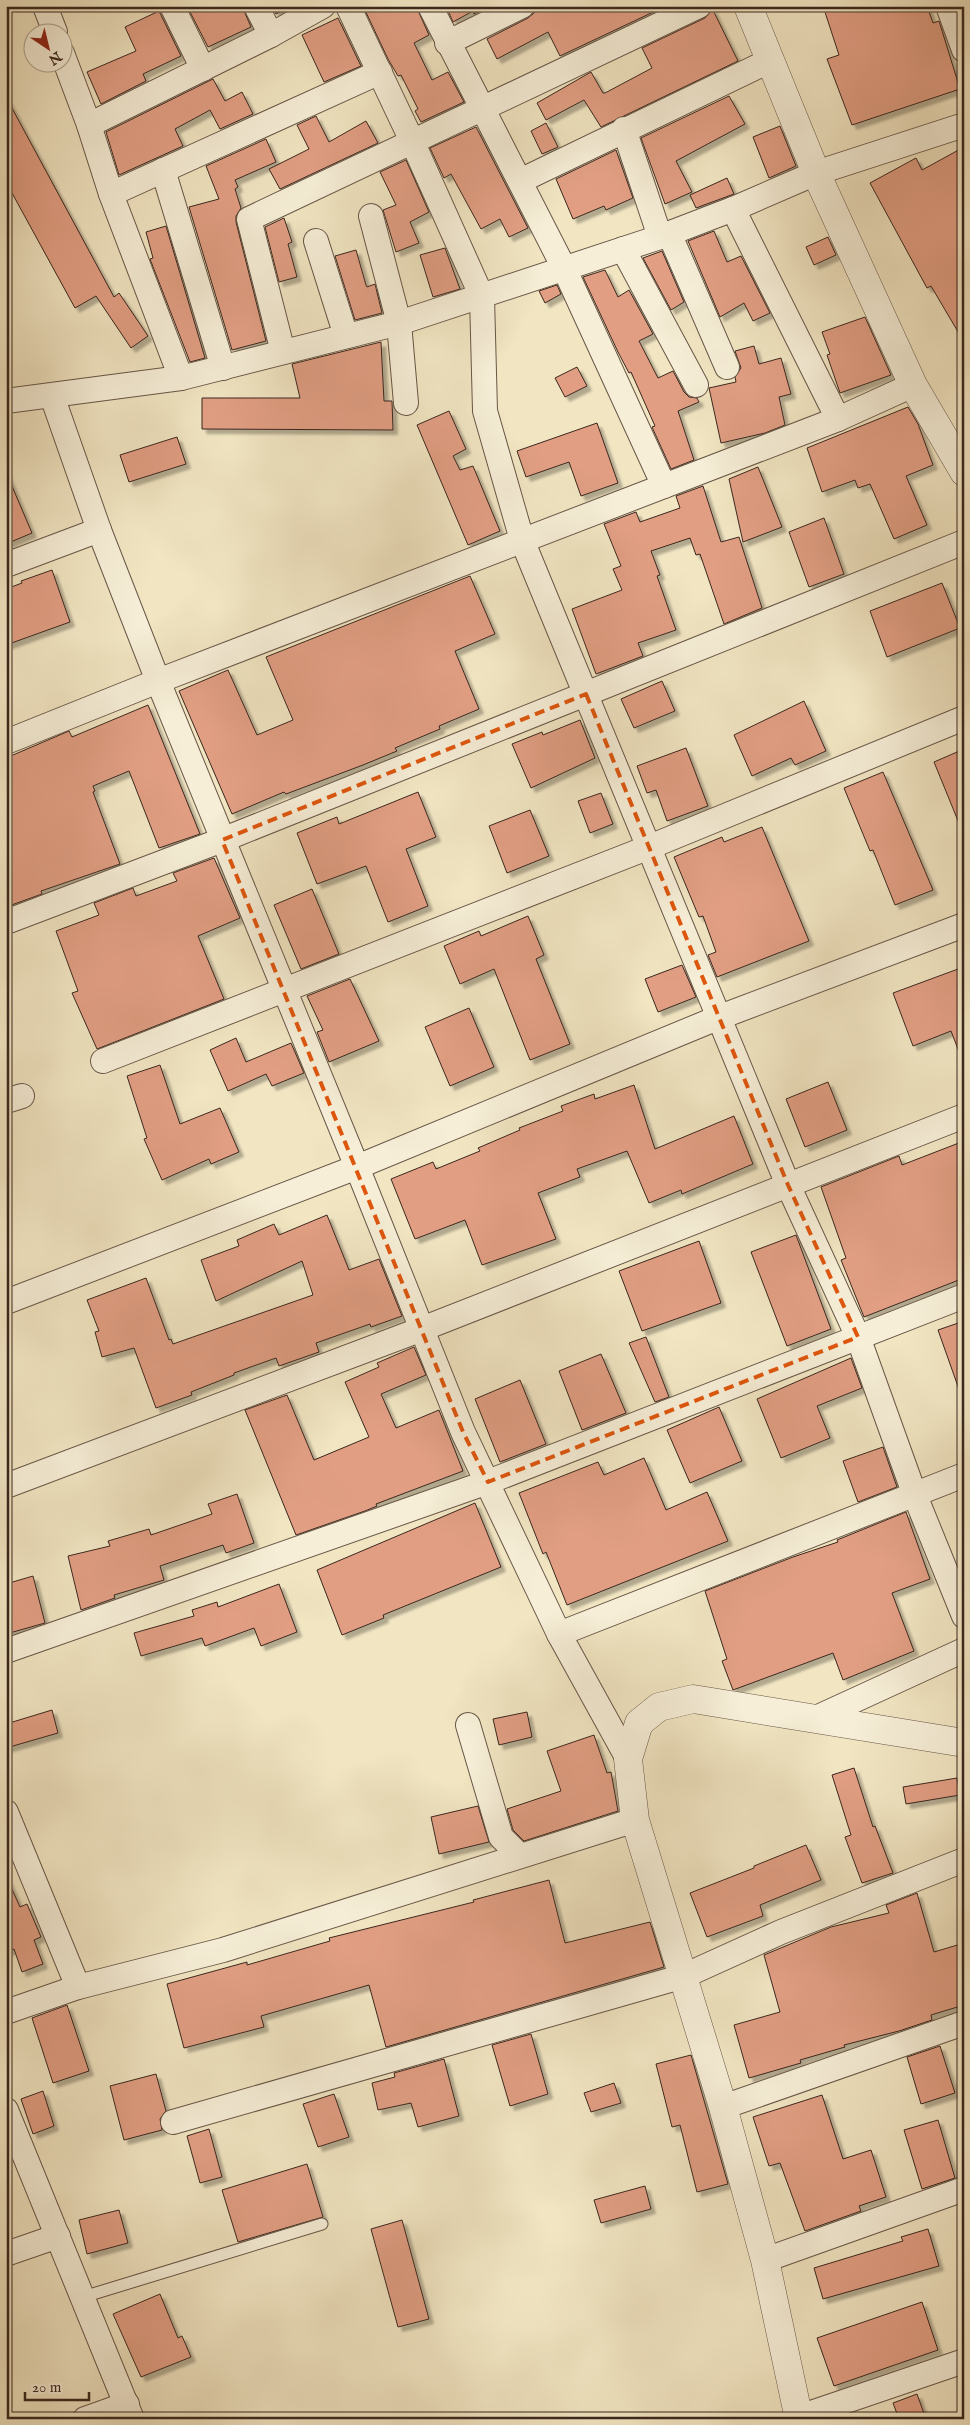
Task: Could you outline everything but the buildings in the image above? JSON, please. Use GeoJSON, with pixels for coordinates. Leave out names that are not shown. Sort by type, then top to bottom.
{"type":"FeatureCollection","features":[{"type":"Feature","properties":{"kind":"street"},"geometry":{"type":"LineString","coordinates":[[45,6],[51,22]]}},
{"type":"Feature","properties":{"kind":"street"},"geometry":{"type":"LineString","coordinates":[[172,6],[203,69]]}},
{"type":"Feature","properties":{"kind":"street"},"geometry":{"type":"LineString","coordinates":[[256,6],[271,35]]}},
{"type":"Feature","properties":{"kind":"street"},"geometry":{"type":"LineString","coordinates":[[90,125],[271,35],[323,6]]}},
{"type":"Feature","properties":{"kind":"street"},"geometry":{"type":"LineString","coordinates":[[348,6],[412,141],[482,297],[485,411],[522,540],[647,848],[720,1017],[788,1185],[858,1337],[914,1493],[964,1616]]}},
{"type":"Feature","properties":{"kind":"street"},"geometry":{"type":"LineString","coordinates":[[430,6],[447,43],[564,268],[664,486]]}},
{"type":"Feature","properties":{"kind":"street"},"geometry":{"type":"LineString","coordinates":[[447,43],[522,6]]}},
{"type":"Feature","properties":{"kind":"street"},"geometry":{"type":"LineString","coordinates":[[283,352],[249,219],[699,6]]}},
{"type":"Feature","properties":{"kind":"street"},"geometry":{"type":"LineString","coordinates":[[748,6],[816,174],[913,385],[964,472]]}},
{"type":"Feature","properties":{"kind":"street"},"geometry":{"type":"LineString","coordinates":[[948,6],[963,43]]}},
{"type":"Feature","properties":{"kind":"street"},"geometry":{"type":"LineString","coordinates":[[520,181],[624,129],[771,60]]}},
{"type":"Feature","properties":{"kind":"street"},"geometry":{"type":"LineString","coordinates":[[69,72],[90,125],[111,194],[181,378]]}},
{"type":"Feature","properties":{"kind":"street"},"geometry":{"type":"LineString","coordinates":[[111,194],[380,72]]}},
{"type":"Feature","properties":{"kind":"street"},"geometry":{"type":"LineString","coordinates":[[6,401],[181,378],[399,323],[664,235],[733,209],[816,174],[964,125]]}},
{"type":"Feature","properties":{"kind":"street"},"geometry":{"type":"LineString","coordinates":[[624,129],[664,235],[727,367]]}},
{"type":"Feature","properties":{"kind":"street"},"geometry":{"type":"LineString","coordinates":[[163,170],[223,368]]}},
{"type":"Feature","properties":{"kind":"street"},"geometry":{"type":"LineString","coordinates":[[733,209],[838,419]]}},
{"type":"Feature","properties":{"kind":"street"},"geometry":{"type":"LineString","coordinates":[[371,216],[399,323],[406,403]]}},
{"type":"Feature","properties":{"kind":"street"},"geometry":{"type":"LineString","coordinates":[[316,241],[346,336]]}},
{"type":"Feature","properties":{"kind":"street"},"geometry":{"type":"LineString","coordinates":[[623,249],[696,385]]}},
{"type":"Feature","properties":{"kind":"street"},"geometry":{"type":"LineString","coordinates":[[6,742],[158,681],[838,419],[913,385]]}},
{"type":"Feature","properties":{"kind":"street"},"geometry":{"type":"LineString","coordinates":[[52,396],[99,530],[158,681],[222,840],[285,988],[463,1432],[559,1634],[628,1759],[635,1820],[723,2107],[765,2260],[799,2418],[964,2361]]}},
{"type":"Feature","properties":{"kind":"street"},"geometry":{"type":"LineString","coordinates":[[6,565],[99,530]]}},
{"type":"Feature","properties":{"kind":"street"},"geometry":{"type":"LineString","coordinates":[[6,922],[222,840],[964,542]]}},
{"type":"Feature","properties":{"kind":"street"},"geometry":{"type":"LineString","coordinates":[[104,1061],[285,988],[647,848],[964,718]]}},
{"type":"Feature","properties":{"kind":"street"},"geometry":{"type":"LineString","coordinates":[[6,1302],[357,1167],[720,1017],[964,925]]}},
{"type":"Feature","properties":{"kind":"street"},"geometry":{"type":"LineString","coordinates":[[6,1486],[422,1329],[964,1116]]}},
{"type":"Feature","properties":{"kind":"street"},"geometry":{"type":"LineString","coordinates":[[6,1651],[488,1482],[964,1296]]}},
{"type":"Feature","properties":{"kind":"street"},"geometry":{"type":"LineString","coordinates":[[559,1634],[914,1493],[964,1475]]}},
{"type":"Feature","properties":{"kind":"street"},"geometry":{"type":"LineString","coordinates":[[816,1718],[964,1650]]}},
{"type":"Feature","properties":{"kind":"street"},"geometry":{"type":"LineString","coordinates":[[628,1759],[639,1723],[659,1706],[693,1699],[964,1743]]}},
{"type":"Feature","properties":{"kind":"street"},"geometry":{"type":"LineString","coordinates":[[468,1725],[501,1837],[520,1856]]}},
{"type":"Feature","properties":{"kind":"street"},"geometry":{"type":"LineString","coordinates":[[6,1812],[78,1987]]}},
{"type":"Feature","properties":{"kind":"street"},"geometry":{"type":"LineString","coordinates":[[6,2012],[78,1987],[223,1950],[635,1820]]}},
{"type":"Feature","properties":{"kind":"street"},"geometry":{"type":"LineString","coordinates":[[173,2122],[684,1976],[781,1932],[964,1860]]}},
{"type":"Feature","properties":{"kind":"street"},"geometry":{"type":"LineString","coordinates":[[723,2107],[964,2023]]}},
{"type":"Feature","properties":{"kind":"street"},"geometry":{"type":"LineString","coordinates":[[6,2110],[130,2412],[85,2419]]}},
{"type":"Feature","properties":{"kind":"street"},"geometry":{"type":"LineString","coordinates":[[765,2260],[964,2188]]}},
{"type":"Feature","properties":{"kind":"street"},"geometry":{"type":"LineString","coordinates":[[6,2254],[58,2236]]}},
{"type":"Feature","properties":{"kind":"lane"},"geometry":{"type":"LineString","coordinates":[[83,2297],[322,2224]]}},
{"type":"Feature","properties":{"kind":"highlighted area"},"geometry":{"type":"Polygon","coordinates":[[[586,694],[788,1185],[858,1337],[488,1482],[463,1432],[222,840],[586,694]]]}}]}
